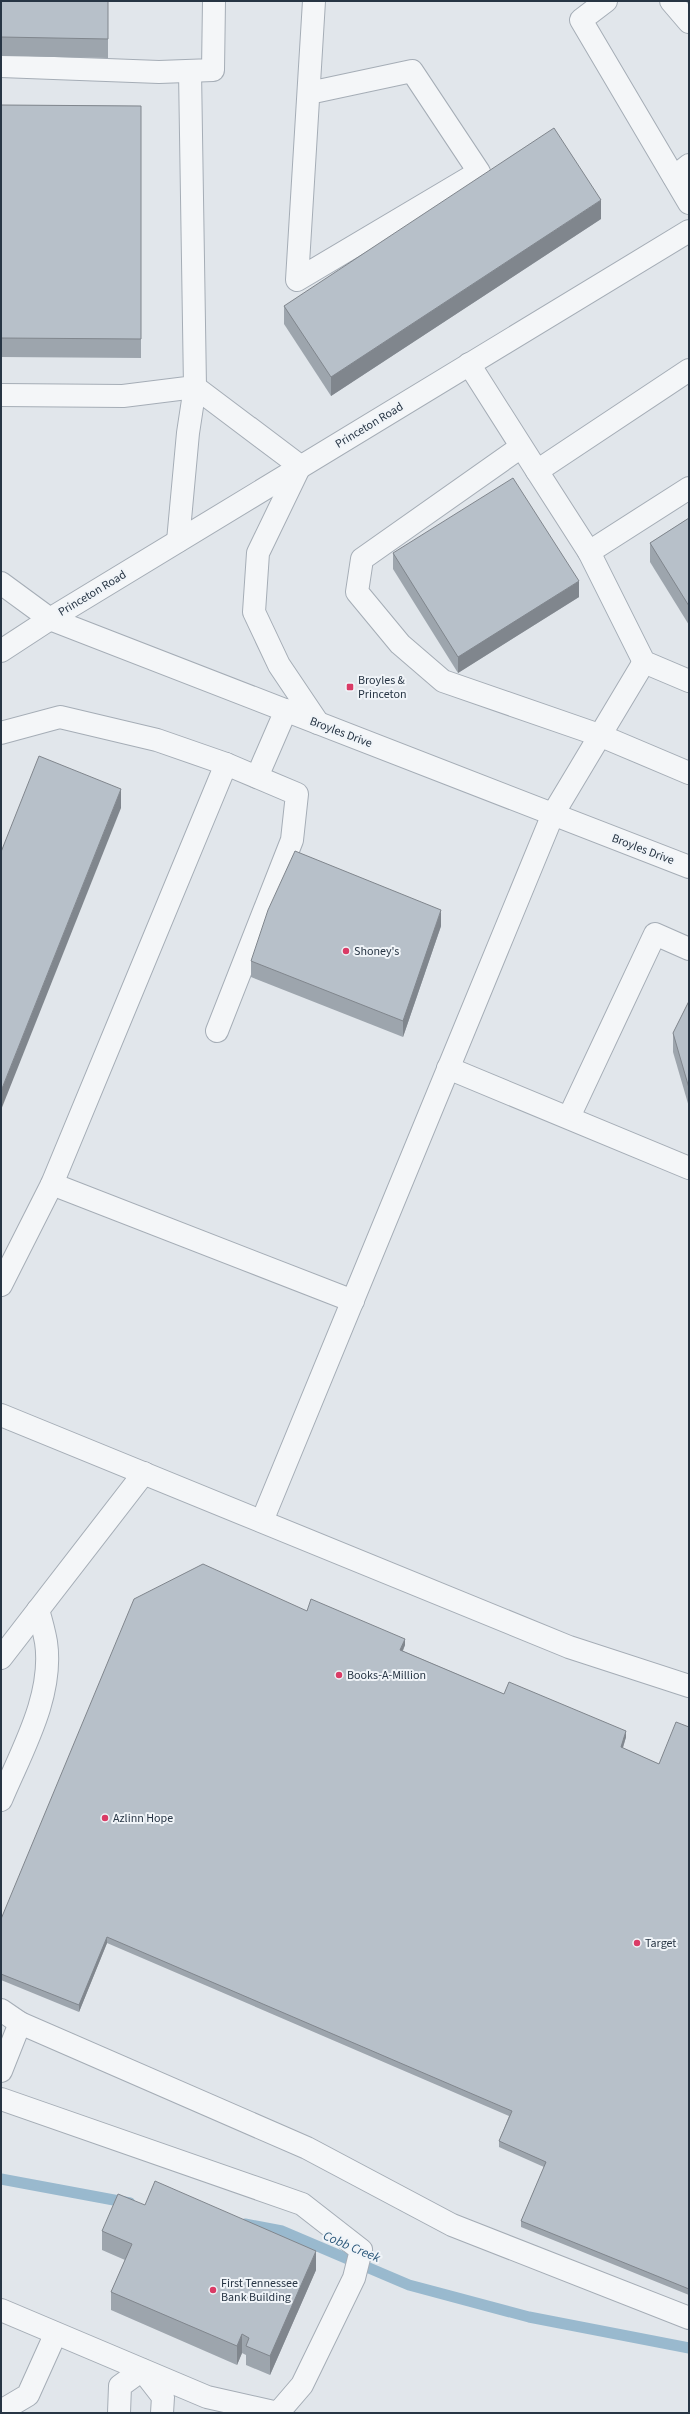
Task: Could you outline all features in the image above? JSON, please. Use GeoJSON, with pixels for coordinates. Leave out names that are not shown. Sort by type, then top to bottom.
{"type":"FeatureCollection","features":[{"type":"Feature","properties":{"kind":"street"},"geometry":{"type":"LineString","coordinates":[[1,66],[190,71],[213,70],[214,1]]}},
{"type":"Feature","properties":{"kind":"street"},"geometry":{"type":"LineString","coordinates":[[309,93],[412,71],[479,172],[297,280],[314,1]]}},
{"type":"Feature","properties":{"kind":"street"},"geometry":{"type":"LineString","coordinates":[[606,1],[581,20],[681,171],[689,203]]}},
{"type":"Feature","properties":{"kind":"street"},"geometry":{"type":"LineString","coordinates":[[671,1],[689,22]]}},
{"type":"Feature","properties":{"kind":"street"},"geometry":{"type":"LineString","coordinates":[[178,540],[188,433],[195,387],[190,71]]}},
{"type":"Feature","properties":{"kind":"street","name":"Princeton Road"},"geometry":{"type":"LineString","coordinates":[[1,651],[178,540],[689,231]]}},
{"type":"Feature","properties":{"kind":"street"},"geometry":{"type":"LineString","coordinates":[[469,364],[589,552],[644,662],[689,681]]}},
{"type":"Feature","properties":{"kind":"street"},"geometry":{"type":"LineString","coordinates":[[537,471],[689,370]]}},
{"type":"Feature","properties":{"kind":"street"},"geometry":{"type":"LineString","coordinates":[[1,394],[123,396],[195,387],[300,466],[258,553],[254,612],[279,665],[318,723]]}},
{"type":"Feature","properties":{"kind":"street"},"geometry":{"type":"LineString","coordinates":[[521,446],[362,559],[357,592],[400,644],[443,681],[599,735],[689,773]]}},
{"type":"Feature","properties":{"kind":"street"},"geometry":{"type":"LineString","coordinates":[[589,552],[689,488]]}},
{"type":"Feature","properties":{"kind":"street","name":"Broyles Drive"},"geometry":{"type":"LineString","coordinates":[[1,583],[50,619],[689,867]]}},
{"type":"Feature","properties":{"kind":"street"},"geometry":{"type":"LineString","coordinates":[[262,1522],[553,814],[644,662]]}},
{"type":"Feature","properties":{"kind":"street"},"geometry":{"type":"LineString","coordinates":[[257,777],[286,710]]}},
{"type":"Feature","properties":{"kind":"street"},"geometry":{"type":"LineString","coordinates":[[1,733],[60,717],[157,740],[226,764],[297,794],[292,840],[217,1031]]}},
{"type":"Feature","properties":{"kind":"street"},"geometry":{"type":"LineString","coordinates":[[1,1285],[52,1184],[226,764]]}},
{"type":"Feature","properties":{"kind":"street"},"geometry":{"type":"LineString","coordinates":[[569,1117],[654,934],[689,949]]}},
{"type":"Feature","properties":{"kind":"street"},"geometry":{"type":"LineString","coordinates":[[448,1068],[689,1168]]}},
{"type":"Feature","properties":{"kind":"street"},"geometry":{"type":"LineString","coordinates":[[52,1184],[353,1301]]}},
{"type":"Feature","properties":{"kind":"street"},"geometry":{"type":"LineString","coordinates":[[1,1415],[569,1647],[689,1686]]}},
{"type":"Feature","properties":{"kind":"street"},"geometry":{"type":"LineString","coordinates":[[1,1658],[144,1473]]}},
{"type":"Feature","properties":{"kind":"street"},"geometry":{"type":"LineString","coordinates":[[1,1800],[38,1710],[46,1674],[46,1644],[38,1610]]}},
{"type":"Feature","properties":{"kind":"street"},"geometry":{"type":"LineString","coordinates":[[1,2010],[20,2023],[307,2148],[452,2225],[689,2318]]}},
{"type":"Feature","properties":{"kind":"street"},"geometry":{"type":"LineString","coordinates":[[1,2071],[20,2023]]}},
{"type":"Feature","properties":{"kind":"street"},"geometry":{"type":"LineString","coordinates":[[1,2099],[302,2204],[360,2250],[354,2278],[302,2385],[278,2413],[207,2397],[55,2335],[1,2310]]}},
{"type":"Feature","properties":{"kind":"street"},"geometry":{"type":"LineString","coordinates":[[1,2411],[28,2395],[55,2335]]}},
{"type":"Feature","properties":{"kind":"street"},"geometry":{"type":"LineString","coordinates":[[119,2413],[120,2386],[142,2370]]}},
{"type":"Feature","properties":{"kind":"street"},"geometry":{"type":"LineString","coordinates":[[142,2370],[163,2397],[162,2413]]}},
{"type":"Feature","properties":{"kind":"building"},"geometry":{"type":"Polygon","coordinates":[[[1,1],[108,1],[108,39],[1,37],[1,1]]]}},
{"type":"Feature","properties":{"kind":"building"},"geometry":{"type":"Polygon","coordinates":[[[1,105],[141,106],[141,339],[1,338],[1,105]]]}},
{"type":"Feature","properties":{"kind":"building"},"geometry":{"type":"Polygon","coordinates":[[[554,128],[601,200],[331,377],[284,306],[554,128]]]}},
{"type":"Feature","properties":{"kind":"building"},"geometry":{"type":"Polygon","coordinates":[[[513,478],[579,581],[458,657],[393,553],[513,478]]]}},
{"type":"Feature","properties":{"kind":"building"},"geometry":{"type":"Polygon","coordinates":[[[689,518],[689,606],[650,543],[689,518]]]}},
{"type":"Feature","properties":{"kind":"building"},"geometry":{"type":"Polygon","coordinates":[[[39,756],[121,789],[1,1091],[1,852],[39,756]]]}},
{"type":"Feature","properties":{"kind":"building","name":"Shoney's"},"geometry":{"type":"Polygon","coordinates":[[[295,851],[441,910],[403,1021],[251,961],[268,910],[295,851]]]}},
{"type":"Feature","properties":{"kind":"building"},"geometry":{"type":"Polygon","coordinates":[[[689,1001],[689,1088],[673,1033],[689,1001]]]}},
{"type":"Feature","properties":{"kind":"building"},"geometry":{"type":"Polygon","coordinates":[[[203,1564],[307,1611],[311,1599],[405,1639],[400,1650],[504,1694],[509,1682],[626,1731],[621,1747],[659,1764],[676,1722],[689,1727],[689,2289],[521,2221],[546,2162],[499,2141],[512,2111],[107,1937],[79,2005],[1,1974],[1,1919],[134,1599],[203,1564]]]}},
{"type":"Feature","properties":{"kind":"building","name":"First Tennessee Bank Building"},"geometry":{"type":"Polygon","coordinates":[[[155,2181],[316,2251],[270,2356],[246,2346],[249,2338],[242,2334],[237,2346],[111,2292],[132,2244],[102,2231],[118,2194],[145,2205],[155,2181]]]}},
{"type":"Feature","properties":{"kind":"waterway","name":"Cobb Creek"},"geometry":{"type":"LineString","coordinates":[[1,2179],[130,2203]]}},
{"type":"Feature","properties":{"kind":"waterway","name":"Cobb Creek"},"geometry":{"type":"LineString","coordinates":[[245,2224],[282,2231],[409,2285],[529,2317],[689,2348]]}},
{"type":"Feature","properties":{"kind":"place","name":"Broyles & Princeton"},"geometry":{"type":"Point","coordinates":[350,687]}},
{"type":"Feature","properties":{"kind":"place","name":"Shoney's"},"geometry":{"type":"Point","coordinates":[346,951]}},
{"type":"Feature","properties":{"kind":"place","name":"Books-A-Million"},"geometry":{"type":"Point","coordinates":[339,1675]}},
{"type":"Feature","properties":{"kind":"place","name":"Azlinn Hope"},"geometry":{"type":"Point","coordinates":[105,1818]}},
{"type":"Feature","properties":{"kind":"place","name":"Target"},"geometry":{"type":"Point","coordinates":[637,1943]}},
{"type":"Feature","properties":{"kind":"place","name":"First Tennessee Bank Building"},"geometry":{"type":"Point","coordinates":[213,2290]}}]}
